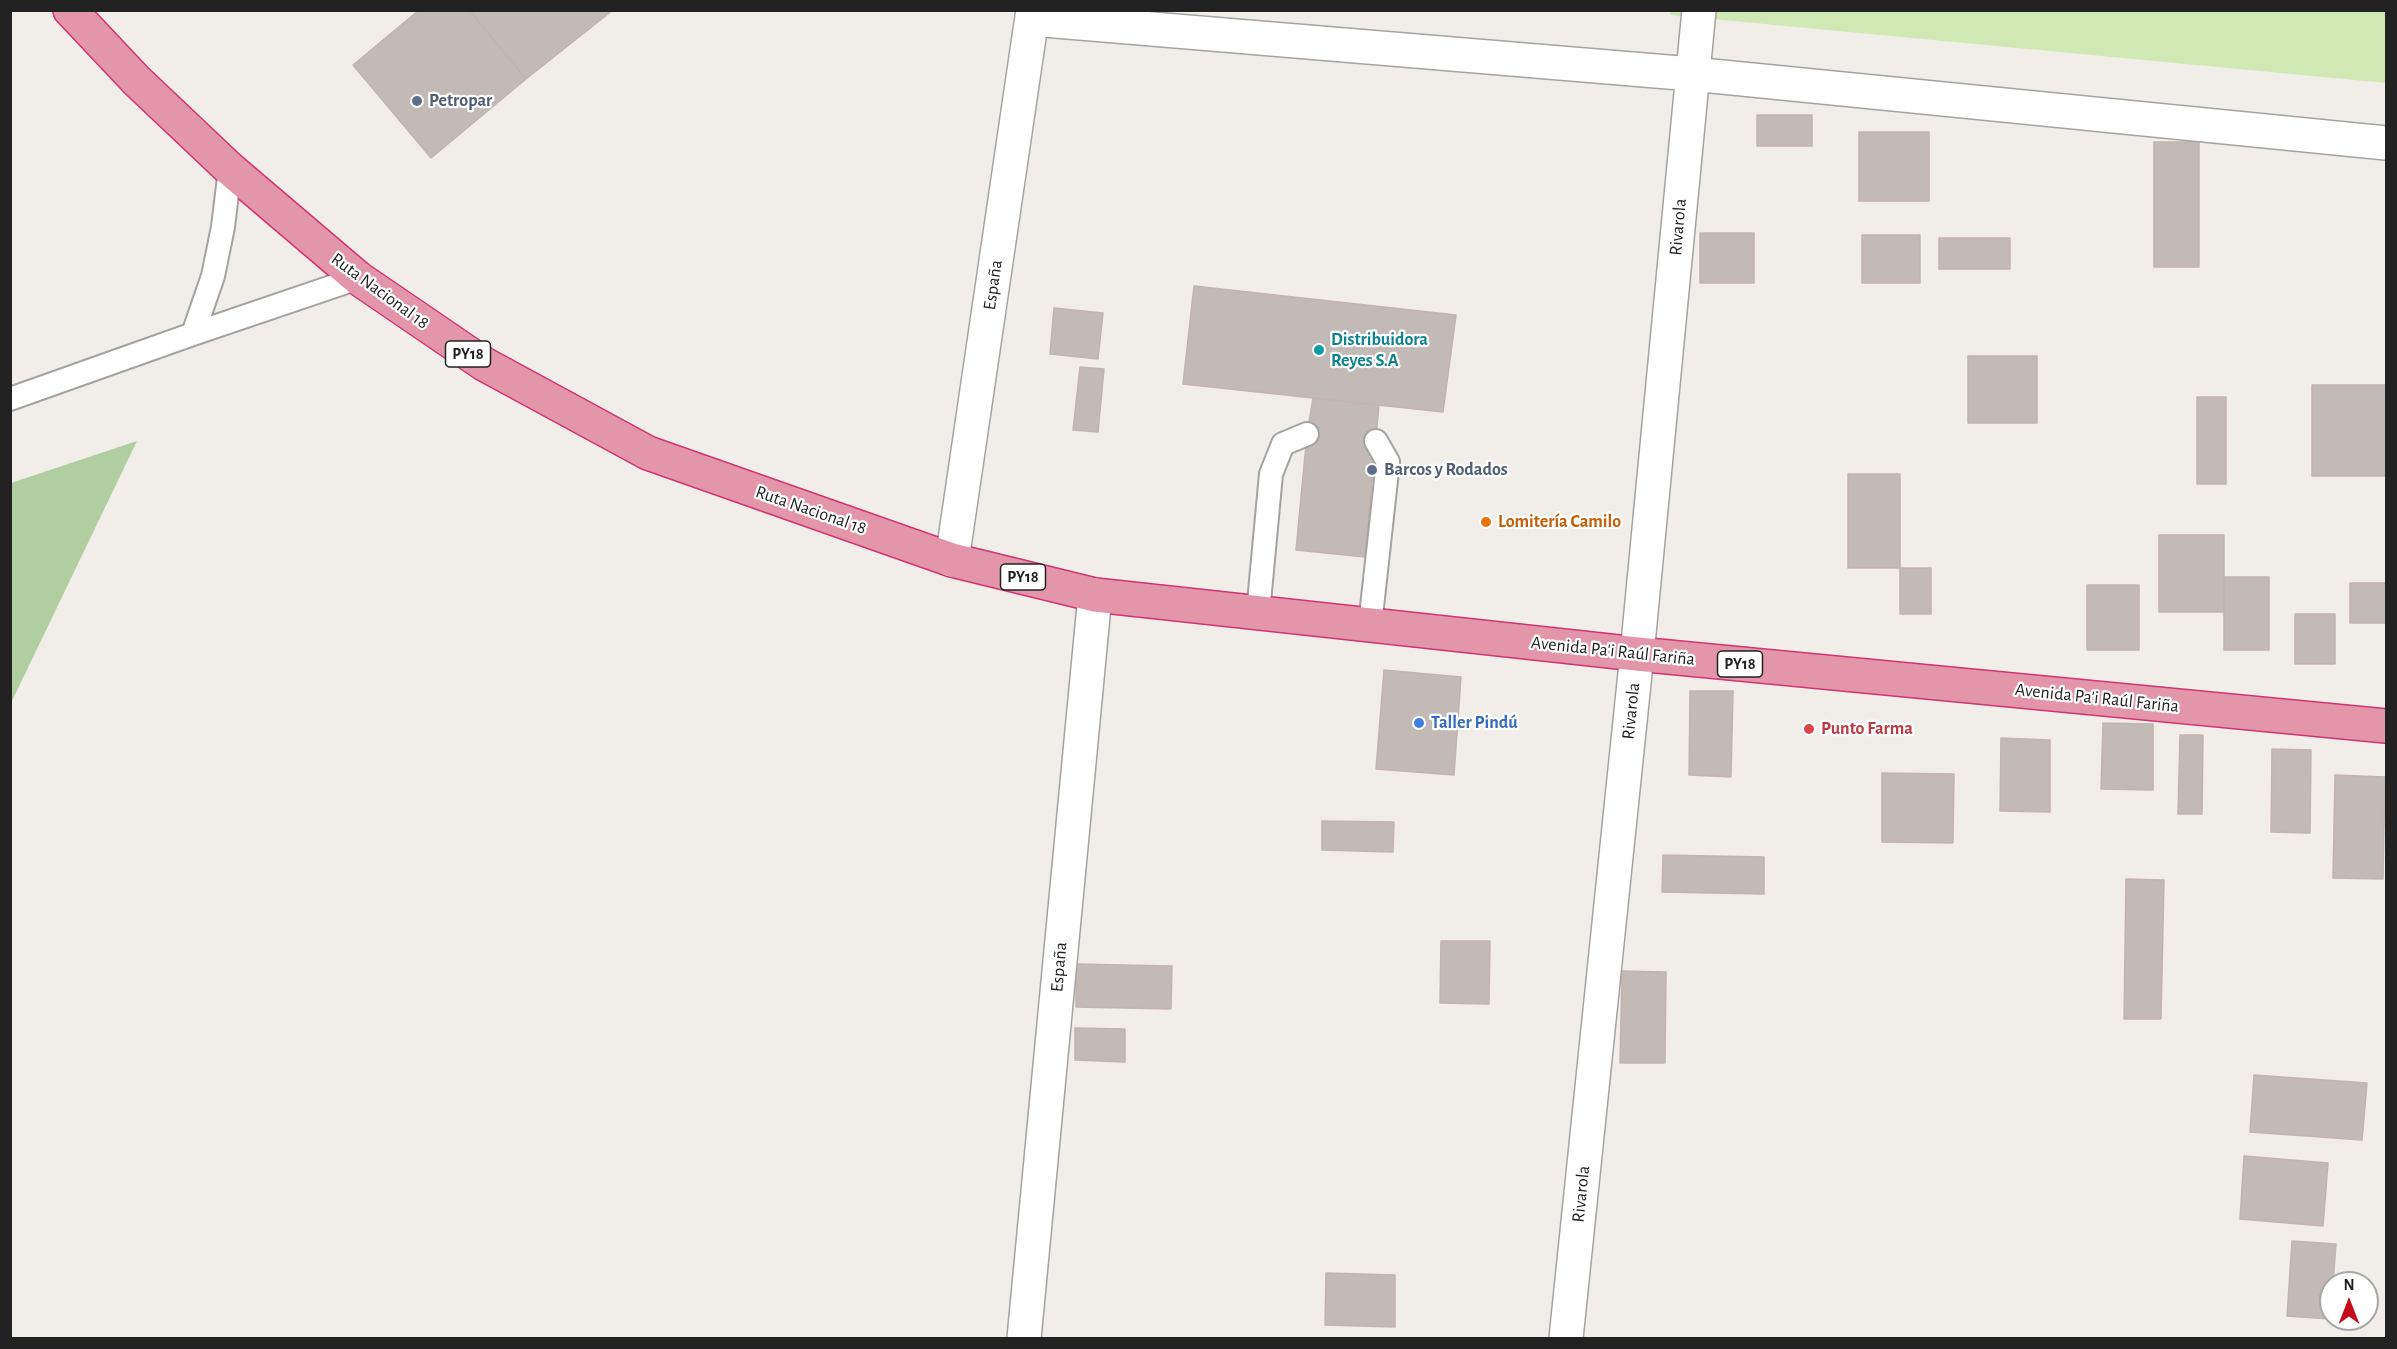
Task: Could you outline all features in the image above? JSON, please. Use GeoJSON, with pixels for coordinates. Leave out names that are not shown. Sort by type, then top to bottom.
{"type":"FeatureCollection","features":[{"type":"Feature","properties":{"kind":"highway","name":"Ruta Nacional 18"},"geometry":{"type":"LineString","coordinates":[[69,10],[137,81],[230,169],[358,278],[484,364],[648,453],[952,560]]}},
{"type":"Feature","properties":{"kind":"highway","name":"Avenida Pa'i Raúl Fariña"},"geometry":{"type":"LineString","coordinates":[[952,560],[1095,595],[1637,654],[2386,726]]}},
{"type":"Feature","properties":{"kind":"street","name":"Rivarola"},"geometry":{"type":"LineString","coordinates":[[1566,1338],[1637,654],[1699,10]]}},
{"type":"Feature","properties":{"kind":"street"},"geometry":{"type":"LineString","coordinates":[[1033,15],[1692,74],[2386,143]]}},
{"type":"Feature","properties":{"kind":"street","name":"España"},"geometry":{"type":"LineString","coordinates":[[952,560],[1033,15]]}},
{"type":"Feature","properties":{"kind":"street","name":"España"},"geometry":{"type":"LineString","coordinates":[[1024,1338],[1095,595]]}},
{"type":"Feature","properties":{"kind":"lane"},"geometry":{"type":"LineString","coordinates":[[192,334],[213,276],[223,227],[230,169]]}},
{"type":"Feature","properties":{"kind":"lane"},"geometry":{"type":"LineString","coordinates":[[10,399],[358,278]]}},
{"type":"Feature","properties":{"kind":"lane"},"geometry":{"type":"LineString","coordinates":[[1258,613],[1271,474],[1283,444],[1307,434]]}},
{"type":"Feature","properties":{"kind":"lane"},"geometry":{"type":"LineString","coordinates":[[1370,625],[1388,462],[1376,441]]}},
{"type":"Feature","properties":{"kind":"green space"},"geometry":{"type":"Polygon","coordinates":[[[1670,10],[2386,11],[2386,83],[1670,15],[1670,10]]]}},
{"type":"Feature","properties":{"kind":"green space"},"geometry":{"type":"Polygon","coordinates":[[[137,441],[11,703],[11,483],[137,441]]]}},
{"type":"Feature","properties":{"kind":"building"},"geometry":{"type":"Polygon","coordinates":[[[419,10],[469,10],[526,79],[431,158],[353,65],[419,10]]]}},
{"type":"Feature","properties":{"kind":"building"},"geometry":{"type":"Polygon","coordinates":[[[469,10],[613,10],[526,79],[469,10]]]}},
{"type":"Feature","properties":{"kind":"building"},"geometry":{"type":"Polygon","coordinates":[[[1757,115],[1812,115],[1812,146],[1757,146],[1757,115]]]}},
{"type":"Feature","properties":{"kind":"building"},"geometry":{"type":"Polygon","coordinates":[[[1859,132],[1929,132],[1929,201],[1859,201],[1859,132]]]}},
{"type":"Feature","properties":{"kind":"building"},"geometry":{"type":"Polygon","coordinates":[[[2154,142],[2199,142],[2199,267],[2154,267],[2154,142]]]}},
{"type":"Feature","properties":{"kind":"building"},"geometry":{"type":"Polygon","coordinates":[[[1700,233],[1754,233],[1754,283],[1700,283],[1700,233]]]}},
{"type":"Feature","properties":{"kind":"building"},"geometry":{"type":"Polygon","coordinates":[[[1862,235],[1920,235],[1920,283],[1862,283],[1862,235]]]}},
{"type":"Feature","properties":{"kind":"building"},"geometry":{"type":"Polygon","coordinates":[[[1939,238],[2010,238],[2010,269],[1939,269],[1939,238]]]}},
{"type":"Feature","properties":{"kind":"building","name":"Distribuidora Reyes S.A"},"geometry":{"type":"Polygon","coordinates":[[[1194,286],[1456,315],[1443,412],[1183,384],[1194,286]]]}},
{"type":"Feature","properties":{"kind":"building"},"geometry":{"type":"Polygon","coordinates":[[[1054,308],[1103,313],[1098,359],[1050,354],[1054,308]]]}},
{"type":"Feature","properties":{"kind":"building"},"geometry":{"type":"Polygon","coordinates":[[[1968,356],[2037,356],[2037,423],[1968,423],[1968,356]]]}},
{"type":"Feature","properties":{"kind":"building"},"geometry":{"type":"Polygon","coordinates":[[[1080,367],[1104,369],[1098,432],[1073,430],[1080,367]]]}},
{"type":"Feature","properties":{"kind":"building"},"geometry":{"type":"Polygon","coordinates":[[[2312,385],[2386,385],[2386,476],[2312,476],[2312,385]]]}},
{"type":"Feature","properties":{"kind":"building"},"geometry":{"type":"Polygon","coordinates":[[[2197,397],[2226,397],[2226,484],[2197,484],[2197,397]]]}},
{"type":"Feature","properties":{"kind":"building"},"geometry":{"type":"Polygon","coordinates":[[[1313,398],[1379,405],[1365,557],[1296,550],[1307,434],[1313,398]]]}},
{"type":"Feature","properties":{"kind":"building"},"geometry":{"type":"Polygon","coordinates":[[[1848,474],[1900,474],[1900,568],[1848,568],[1848,474]]]}},
{"type":"Feature","properties":{"kind":"building"},"geometry":{"type":"Polygon","coordinates":[[[2159,535],[2224,535],[2224,612],[2159,612],[2159,535]]]}},
{"type":"Feature","properties":{"kind":"building"},"geometry":{"type":"Polygon","coordinates":[[[1900,568],[1931,568],[1931,614],[1900,614],[1900,568]]]}},
{"type":"Feature","properties":{"kind":"building"},"geometry":{"type":"Polygon","coordinates":[[[2224,577],[2269,577],[2269,650],[2224,650],[2224,577]]]}},
{"type":"Feature","properties":{"kind":"building"},"geometry":{"type":"Polygon","coordinates":[[[2350,583],[2386,583],[2386,623],[2350,623],[2350,583]]]}},
{"type":"Feature","properties":{"kind":"building"},"geometry":{"type":"Polygon","coordinates":[[[2087,585],[2139,585],[2139,650],[2087,650],[2087,585]]]}},
{"type":"Feature","properties":{"kind":"building"},"geometry":{"type":"Polygon","coordinates":[[[2295,614],[2335,614],[2335,664],[2295,664],[2295,614]]]}},
{"type":"Feature","properties":{"kind":"building","name":"Taller Pindú"},"geometry":{"type":"Polygon","coordinates":[[[1384,670],[1461,677],[1454,775],[1376,769],[1384,670]]]}},
{"type":"Feature","properties":{"kind":"building"},"geometry":{"type":"Polygon","coordinates":[[[1690,691],[1733,691],[1731,777],[1689,775],[1690,691]]]}},
{"type":"Feature","properties":{"kind":"building"},"geometry":{"type":"Polygon","coordinates":[[[2103,723],[2153,724],[2153,790],[2101,789],[2103,723]]]}},
{"type":"Feature","properties":{"kind":"building"},"geometry":{"type":"Polygon","coordinates":[[[2180,735],[2203,735],[2202,814],[2178,814],[2180,735]]]}},
{"type":"Feature","properties":{"kind":"building"},"geometry":{"type":"Polygon","coordinates":[[[2001,738],[2050,740],[2050,812],[2000,811],[2001,738]]]}},
{"type":"Feature","properties":{"kind":"building"},"geometry":{"type":"Polygon","coordinates":[[[2272,749],[2311,750],[2310,833],[2271,832],[2272,749]]]}},
{"type":"Feature","properties":{"kind":"building"},"geometry":{"type":"Polygon","coordinates":[[[1882,773],[1954,774],[1953,843],[1882,842],[1882,773]]]}},
{"type":"Feature","properties":{"kind":"building"},"geometry":{"type":"Polygon","coordinates":[[[2335,775],[2385,777],[2383,879],[2333,878],[2335,775]]]}},
{"type":"Feature","properties":{"kind":"building"},"geometry":{"type":"Polygon","coordinates":[[[1322,821],[1394,822],[1393,852],[1322,850],[1322,821]]]}},
{"type":"Feature","properties":{"kind":"building"},"geometry":{"type":"Polygon","coordinates":[[[1663,855],[1764,857],[1764,894],[1662,892],[1663,855]]]}},
{"type":"Feature","properties":{"kind":"building"},"geometry":{"type":"Polygon","coordinates":[[[2126,879],[2164,880],[2161,1019],[2124,1019],[2126,879]]]}},
{"type":"Feature","properties":{"kind":"building"},"geometry":{"type":"Polygon","coordinates":[[[1441,941],[1490,941],[1489,1004],[1440,1003],[1441,941]]]}},
{"type":"Feature","properties":{"kind":"building"},"geometry":{"type":"Polygon","coordinates":[[[1076,964],[1172,966],[1171,1009],[1076,1007],[1076,964]]]}},
{"type":"Feature","properties":{"kind":"building"},"geometry":{"type":"Polygon","coordinates":[[[1622,971],[1666,972],[1665,1063],[1620,1063],[1622,971]]]}},
{"type":"Feature","properties":{"kind":"building"},"geometry":{"type":"Polygon","coordinates":[[[1075,1028],[1125,1029],[1125,1062],[1075,1060],[1075,1028]]]}},
{"type":"Feature","properties":{"kind":"building"},"geometry":{"type":"Polygon","coordinates":[[[2254,1075],[2367,1083],[2362,1140],[2250,1132],[2254,1075]]]}},
{"type":"Feature","properties":{"kind":"building"},"geometry":{"type":"Polygon","coordinates":[[[2244,1156],[2328,1163],[2323,1226],[2240,1219],[2244,1156]]]}},
{"type":"Feature","properties":{"kind":"building"},"geometry":{"type":"Polygon","coordinates":[[[2292,1241],[2336,1244],[2334,1271],[2319,1271],[2319,1318],[2287,1316],[2292,1241]]]}},
{"type":"Feature","properties":{"kind":"building"},"geometry":{"type":"Polygon","coordinates":[[[1326,1273],[1395,1275],[1395,1327],[1325,1325],[1326,1273]]]}},
{"type":"Feature","properties":{"kind":"place","name":"Petropar"},"geometry":{"type":"Point","coordinates":[417,101]}},
{"type":"Feature","properties":{"kind":"place","name":"Distribuidora Reyes S.A"},"geometry":{"type":"Point","coordinates":[1319,350]}},
{"type":"Feature","properties":{"kind":"place","name":"Barcos y Rodados"},"geometry":{"type":"Point","coordinates":[1372,470]}},
{"type":"Feature","properties":{"kind":"place","name":"Lomitería Camilo"},"geometry":{"type":"Point","coordinates":[1486,522]}},
{"type":"Feature","properties":{"kind":"place","name":"Taller Pindú"},"geometry":{"type":"Point","coordinates":[1419,723]}},
{"type":"Feature","properties":{"kind":"place","name":"Punto Farma"},"geometry":{"type":"Point","coordinates":[1809,729]}}]}
